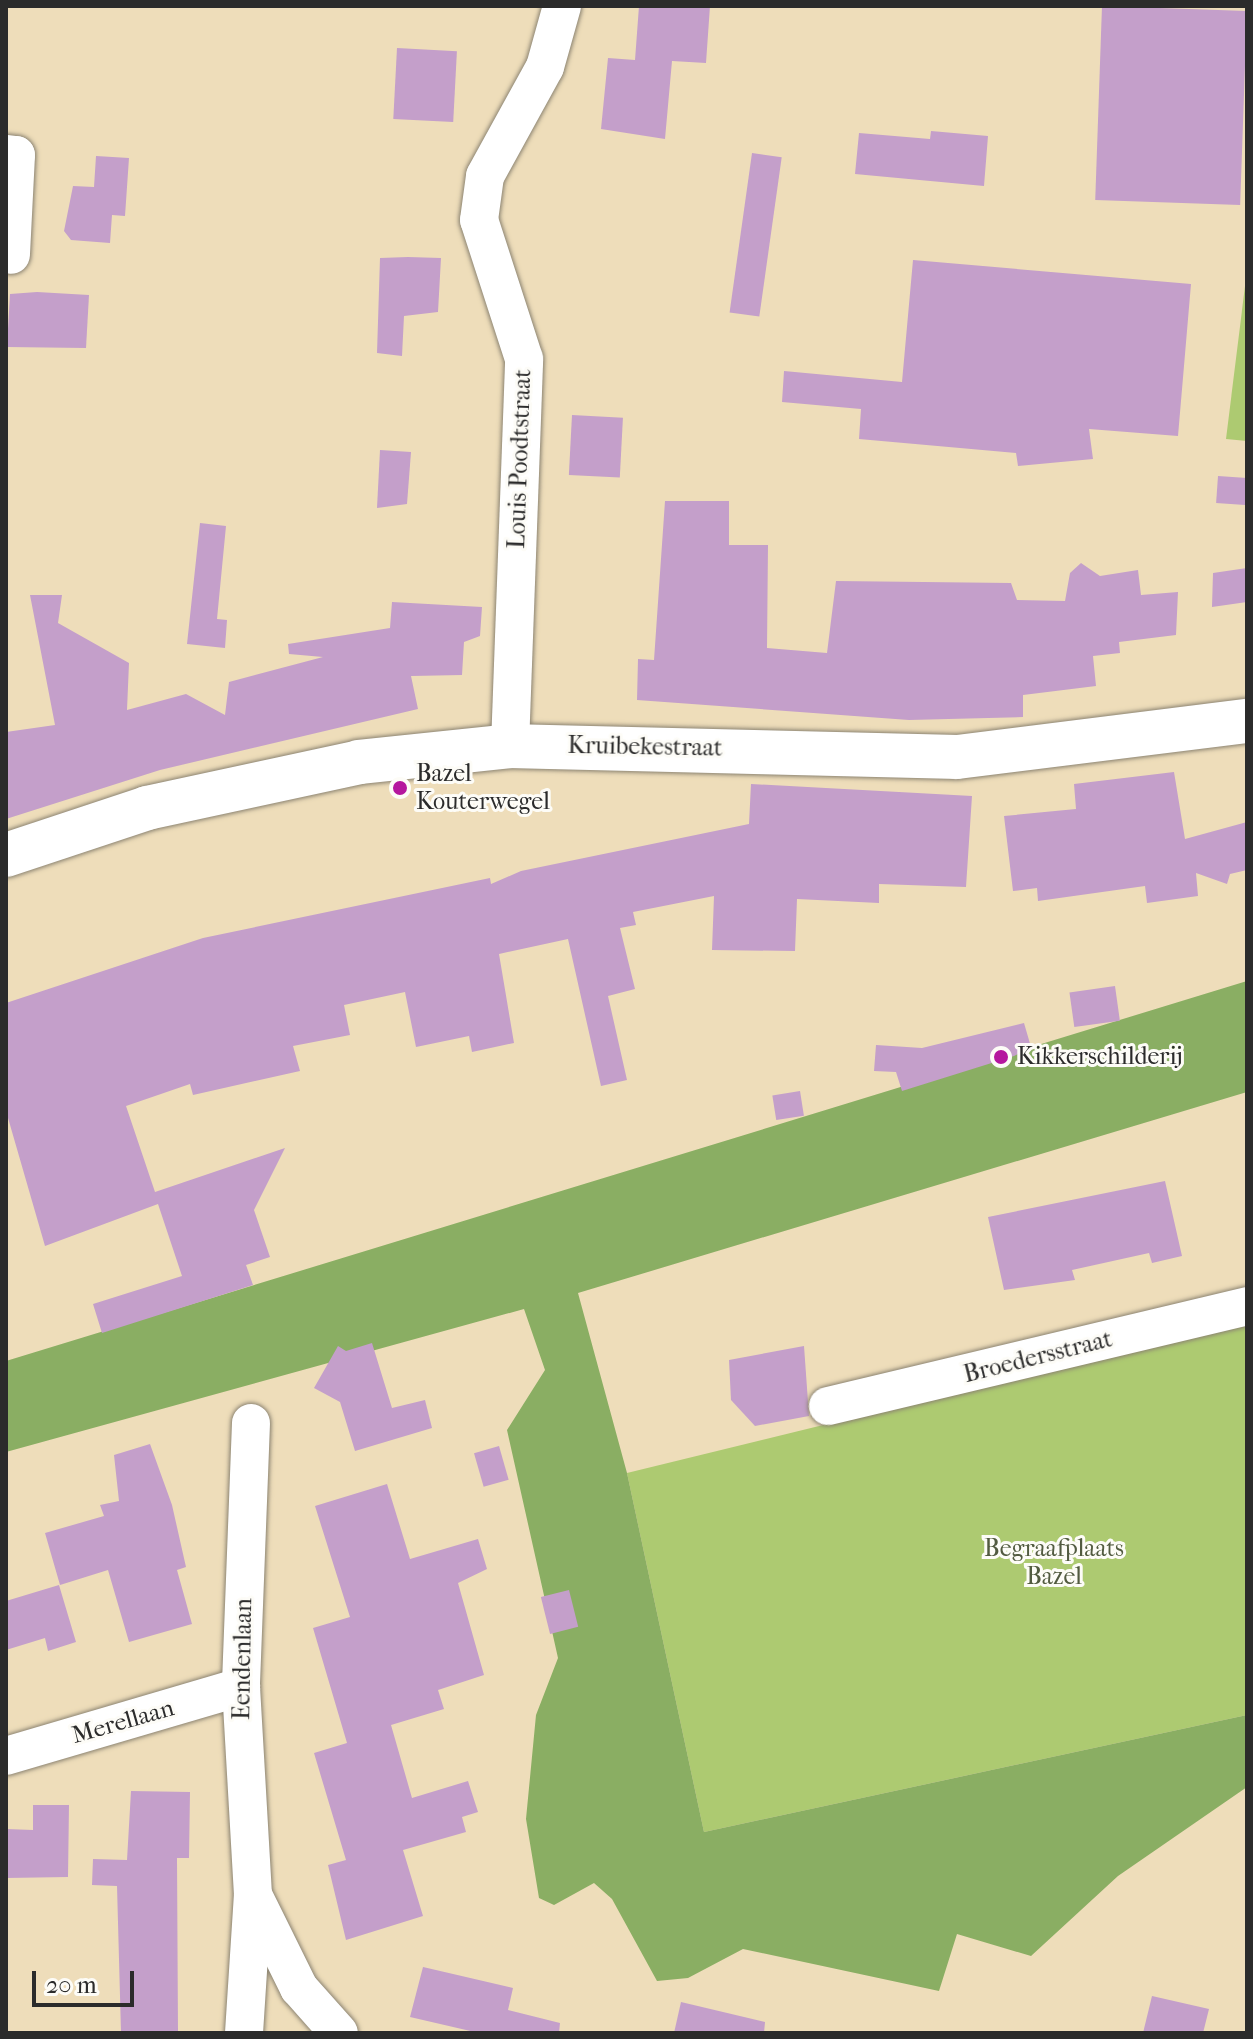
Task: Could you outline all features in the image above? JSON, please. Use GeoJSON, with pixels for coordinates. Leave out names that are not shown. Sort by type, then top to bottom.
{"type":"FeatureCollection","features":[{"type":"Feature","properties":{"kind":"main road","name":"Kruibekestraat"},"geometry":{"type":"LineString","coordinates":[[6,855],[147,808],[359,762],[510,746],[957,757],[1247,721]]}},
{"type":"Feature","properties":{"kind":"street","name":"Louis Poodtstraat"},"geometry":{"type":"LineString","coordinates":[[510,746],[524,359],[479,220],[485,176],[545,67],[562,6]]}},
{"type":"Feature","properties":{"kind":"street"},"geometry":{"type":"LineString","coordinates":[[6,154],[16,155],[11,255]]}},
{"type":"Feature","properties":{"kind":"street","name":"Broedersstraat"},"geometry":{"type":"LineString","coordinates":[[828,1406],[1247,1306]]}},
{"type":"Feature","properties":{"kind":"street","name":"Eendenlaan"},"geometry":{"type":"LineString","coordinates":[[244,2033],[253,1895],[241,1687],[251,1423]]}},
{"type":"Feature","properties":{"kind":"street","name":"Merellaan"},"geometry":{"type":"LineString","coordinates":[[6,1756],[241,1687]]}},
{"type":"Feature","properties":{"kind":"street","name":"Eendenlaan"},"geometry":{"type":"LineString","coordinates":[[253,1895],[299,1988],[339,2033]]}},
{"type":"Feature","properties":{"kind":"green space"},"geometry":{"type":"Polygon","coordinates":[[[1247,270],[1247,441],[1226,439],[1247,270]]]}},
{"type":"Feature","properties":{"kind":"green space"},"geometry":{"type":"Polygon","coordinates":[[[1247,981],[1247,1092],[578,1293],[627,1473],[704,1832],[1247,1715],[1247,1787],[1118,1876],[1031,1956],[957,1934],[939,1991],[743,1949],[688,1978],[657,1981],[612,1899],[594,1883],[554,1905],[539,1898],[526,1819],[536,1715],[558,1658],[507,1430],[545,1370],[524,1309],[6,1452],[6,1361],[1247,981]]]}},
{"type":"Feature","properties":{"kind":"green space","name":"Begraafplaats Bazel"},"geometry":{"type":"Polygon","coordinates":[[[1247,1321],[1247,1715],[704,1832],[627,1473],[1247,1321]]]}},
{"type":"Feature","properties":{"kind":"building"},"geometry":{"type":"Polygon","coordinates":[[[639,6],[710,6],[706,63],[672,61],[665,139],[601,129],[608,58],[635,60],[639,6]]]}},
{"type":"Feature","properties":{"kind":"building"},"geometry":{"type":"Polygon","coordinates":[[[1102,6],[1247,11],[1240,205],[1095,200],[1102,6]]]}},
{"type":"Feature","properties":{"kind":"building"},"geometry":{"type":"Polygon","coordinates":[[[397,48],[457,51],[453,122],[393,119],[397,48]]]}},
{"type":"Feature","properties":{"kind":"building"},"geometry":{"type":"Polygon","coordinates":[[[931,131],[988,136],[984,186],[855,174],[859,133],[930,139],[931,131]]]}},
{"type":"Feature","properties":{"kind":"building"},"geometry":{"type":"Polygon","coordinates":[[[752,153],[782,157],[759,317],[730,312],[752,153]]]}},
{"type":"Feature","properties":{"kind":"building"},"geometry":{"type":"Polygon","coordinates":[[[96,156],[129,158],[125,216],[112,215],[110,243],[71,240],[64,231],[73,186],[94,187],[96,156]]]}},
{"type":"Feature","properties":{"kind":"building"},"geometry":{"type":"Polygon","coordinates":[[[380,258],[441,258],[438,312],[404,316],[402,356],[377,353],[380,258]]]}},
{"type":"Feature","properties":{"kind":"building"},"geometry":{"type":"Polygon","coordinates":[[[913,260],[1191,284],[1178,436],[1089,429],[1093,459],[1018,466],[1016,453],[859,439],[861,409],[782,402],[784,371],[902,382],[913,260]]]}},
{"type":"Feature","properties":{"kind":"building"},"geometry":{"type":"Polygon","coordinates":[[[10,294],[89,295],[86,348],[7,347],[10,294]]]}},
{"type":"Feature","properties":{"kind":"building"},"geometry":{"type":"Polygon","coordinates":[[[572,415],[623,418],[620,478],[569,475],[572,415]]]}},
{"type":"Feature","properties":{"kind":"building"},"geometry":{"type":"Polygon","coordinates":[[[380,450],[411,452],[407,504],[377,508],[380,450]]]}},
{"type":"Feature","properties":{"kind":"building"},"geometry":{"type":"Polygon","coordinates":[[[1218,476],[1247,478],[1245,505],[1216,503],[1218,476]]]}},
{"type":"Feature","properties":{"kind":"building"},"geometry":{"type":"Polygon","coordinates":[[[665,501],[729,501],[729,545],[768,545],[767,648],[827,653],[836,581],[1011,583],[1017,600],[1065,601],[1070,573],[1081,563],[1100,576],[1138,570],[1141,595],[1178,592],[1176,635],[1119,642],[1120,653],[1093,656],[1096,686],[1023,695],[1023,717],[909,720],[637,700],[638,659],[654,660],[665,501]]]}},
{"type":"Feature","properties":{"kind":"building"},"geometry":{"type":"Polygon","coordinates":[[[200,523],[226,526],[217,619],[227,620],[225,648],[187,644],[200,523]]]}},
{"type":"Feature","properties":{"kind":"building"},"geometry":{"type":"Polygon","coordinates":[[[1247,568],[1247,602],[1212,607],[1213,573],[1247,568]]]}},
{"type":"Feature","properties":{"kind":"building"},"geometry":{"type":"Polygon","coordinates":[[[30,595],[62,595],[58,623],[129,663],[127,710],[186,694],[225,715],[229,682],[323,657],[289,654],[288,644],[390,628],[392,602],[482,607],[480,636],[464,642],[462,675],[411,676],[418,709],[160,770],[6,819],[6,732],[55,725],[30,595]]]}},
{"type":"Feature","properties":{"kind":"building"},"geometry":{"type":"Polygon","coordinates":[[[1174,772],[1185,839],[1247,822],[1247,870],[1230,874],[1227,884],[1196,873],[1198,896],[1147,903],[1145,886],[1038,901],[1037,888],[1013,891],[1004,816],[1076,809],[1074,784],[1174,772]]]}},
{"type":"Feature","properties":{"kind":"building"},"geometry":{"type":"Polygon","coordinates":[[[751,784],[972,796],[966,887],[879,884],[879,903],[797,899],[795,951],[712,950],[714,896],[633,912],[636,925],[620,928],[635,989],[608,996],[627,1080],[601,1086],[568,939],[499,954],[514,1043],[472,1052],[469,1036],[416,1047],[405,992],[344,1005],[350,1035],[293,1046],[300,1071],[193,1095],[190,1084],[126,1106],[155,1192],[285,1148],[254,1210],[270,1257],[246,1265],[253,1285],[102,1333],[93,1304],[182,1276],[158,1204],[45,1246],[6,1111],[6,1003],[203,938],[490,878],[491,884],[521,871],[749,824],[751,784]]]}},
{"type":"Feature","properties":{"kind":"building"},"geometry":{"type":"Polygon","coordinates":[[[1115,986],[1120,1021],[1074,1027],[1069,992],[1115,986]]]}},
{"type":"Feature","properties":{"kind":"building"},"geometry":{"type":"Polygon","coordinates":[[[1024,1023],[1031,1047],[1014,1056],[902,1091],[896,1072],[874,1071],[876,1045],[922,1048],[1024,1023]]]}},
{"type":"Feature","properties":{"kind":"building"},"geometry":{"type":"Polygon","coordinates":[[[800,1091],[804,1116],[776,1120],[772,1095],[800,1091]]]}},
{"type":"Feature","properties":{"kind":"building"},"geometry":{"type":"Polygon","coordinates":[[[1165,1181],[1182,1256],[1152,1263],[1149,1253],[1072,1270],[1075,1280],[1004,1290],[988,1217],[1165,1181]]]}},
{"type":"Feature","properties":{"kind":"building"},"geometry":{"type":"Polygon","coordinates":[[[372,1343],[392,1408],[425,1400],[432,1428],[355,1451],[340,1402],[314,1388],[338,1346],[346,1351],[372,1343]]]}},
{"type":"Feature","properties":{"kind":"building"},"geometry":{"type":"Polygon","coordinates":[[[804,1346],[809,1416],[755,1426],[731,1400],[729,1360],[804,1346]]]}},
{"type":"Feature","properties":{"kind":"building"},"geometry":{"type":"Polygon","coordinates":[[[150,1444],[172,1505],[186,1567],[177,1570],[192,1624],[129,1642],[108,1570],[60,1585],[45,1533],[104,1516],[100,1505],[119,1501],[114,1455],[150,1444]]]}},
{"type":"Feature","properties":{"kind":"building"},"geometry":{"type":"Polygon","coordinates":[[[499,1446],[509,1480],[484,1487],[474,1453],[499,1446]]]}},
{"type":"Feature","properties":{"kind":"building"},"geometry":{"type":"Polygon","coordinates":[[[387,1484],[410,1559],[478,1539],[487,1569],[458,1583],[484,1675],[438,1690],[444,1709],[391,1725],[412,1798],[468,1781],[478,1812],[462,1817],[466,1832],[403,1850],[423,1916],[346,1940],[328,1865],[346,1860],[314,1753],[347,1743],[313,1628],[350,1617],[315,1506],[387,1484]]]}},
{"type":"Feature","properties":{"kind":"building"},"geometry":{"type":"Polygon","coordinates":[[[59,1585],[76,1642],[48,1651],[45,1638],[6,1650],[6,1601],[59,1585]]]}},
{"type":"Feature","properties":{"kind":"building"},"geometry":{"type":"Polygon","coordinates":[[[569,1590],[578,1627],[550,1634],[541,1597],[569,1590]]]}},
{"type":"Feature","properties":{"kind":"building"},"geometry":{"type":"Polygon","coordinates":[[[131,1791],[190,1792],[189,1858],[177,1858],[178,2033],[121,2033],[117,1886],[92,1885],[93,1859],[127,1860],[131,1791]]]}},
{"type":"Feature","properties":{"kind":"building"},"geometry":{"type":"Polygon","coordinates":[[[33,1805],[69,1805],[68,1877],[6,1878],[6,1829],[33,1830],[33,1805]]]}},
{"type":"Feature","properties":{"kind":"building"},"geometry":{"type":"Polygon","coordinates":[[[423,1967],[513,1988],[508,2010],[560,2023],[559,2033],[479,2033],[410,2017],[423,1967]]]}},
{"type":"Feature","properties":{"kind":"building"},"geometry":{"type":"Polygon","coordinates":[[[1152,1996],[1209,2009],[1203,2033],[1143,2033],[1152,1996]]]}},
{"type":"Feature","properties":{"kind":"building"},"geometry":{"type":"Polygon","coordinates":[[[681,2002],[765,2022],[764,2033],[674,2033],[681,2002]]]}},
{"type":"Feature","properties":{"kind":"place","name":"Bazel Kouterwegel"},"geometry":{"type":"Point","coordinates":[400,788]}},
{"type":"Feature","properties":{"kind":"place","name":"Kikkerschilderij"},"geometry":{"type":"Point","coordinates":[1001,1057]}}]}
